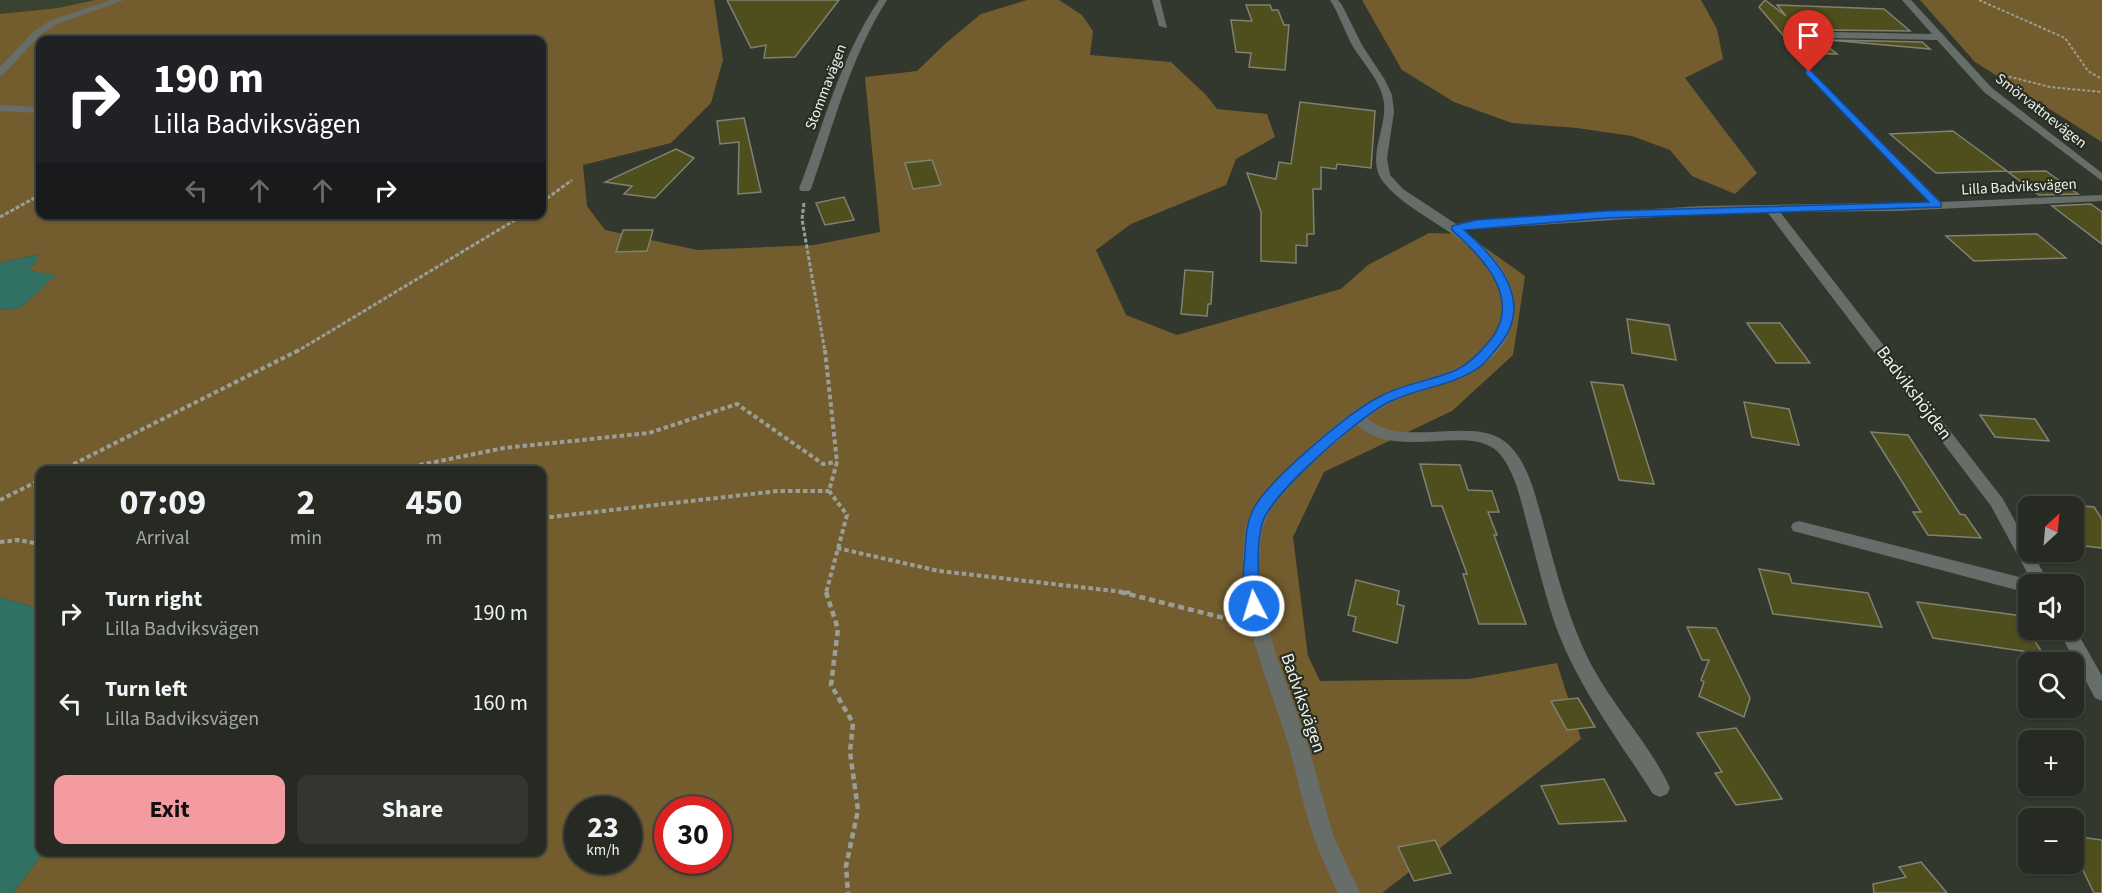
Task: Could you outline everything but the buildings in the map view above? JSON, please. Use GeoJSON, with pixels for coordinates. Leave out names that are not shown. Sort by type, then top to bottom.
{"type":"FeatureCollection","features":[{"type":"Feature","properties":{"kind":"street"},"geometry":{"type":"LineString","coordinates":[[0,73],[36,34],[49,26],[120,0]]}},
{"type":"Feature","properties":{"kind":"street","name":"Stommavägen"},"geometry":{"type":"LineString","coordinates":[[805,189],[831,108],[852,57],[883,0]]}},
{"type":"Feature","properties":{"kind":"street"},"geometry":{"type":"LineString","coordinates":[[1156,0],[1164,26]]}},
{"type":"Feature","properties":{"kind":"street","name":"Badviksvägen"},"geometry":{"type":"LineString","coordinates":[[1334,0],[1389,100],[1382,164],[1385,178],[1406,196],[1456,228],[1476,246],[1502,279],[1508,303],[1507,321],[1502,335],[1476,364],[1459,373],[1385,399],[1356,416],[1284,482],[1261,509],[1252,539],[1251,586],[1257,627],[1299,746],[1320,828],[1349,893]]}},
{"type":"Feature","properties":{"kind":"street","name":"Smörvattnevägen"},"geometry":{"type":"LineString","coordinates":[[1906,0],[1988,90],[2102,178]]}},
{"type":"Feature","properties":{"kind":"street"},"geometry":{"type":"LineString","coordinates":[[1832,35],[1940,37]]}},
{"type":"Feature","properties":{"kind":"street","name":"Lilla Badviksvägen"},"geometry":{"type":"LineString","coordinates":[[1809,72],[1938,205]]}},
{"type":"Feature","properties":{"kind":"street"},"geometry":{"type":"LineString","coordinates":[[0,108],[36,110]]}},
{"type":"Feature","properties":{"kind":"street","name":"Lilla Badviksvägen"},"geometry":{"type":"LineString","coordinates":[[1456,228],[1476,224],[1702,210],[1772,210],[2102,198]]}},
{"type":"Feature","properties":{"kind":"street","name":"Badvikshöjden"},"geometry":{"type":"LineString","coordinates":[[1772,210],[1997,503],[2036,574]]}},
{"type":"Feature","properties":{"kind":"street"},"geometry":{"type":"LineString","coordinates":[[1356,416],[1371,430],[1390,437],[1468,436],[1494,442],[1504,449],[1522,477],[1563,622],[1581,661],[1660,788]]}},
{"type":"Feature","properties":{"kind":"street"},"geometry":{"type":"LineString","coordinates":[[1799,527],[2018,583]]}},
{"type":"Feature","properties":{"kind":"street"},"geometry":{"type":"LineString","coordinates":[[2073,640],[2102,693]]}},
{"type":"Feature","properties":{"kind":"path"},"geometry":{"type":"LineString","coordinates":[[1979,0],[2065,38],[2088,71],[2102,79]]}},
{"type":"Feature","properties":{"kind":"path"},"geometry":{"type":"LineString","coordinates":[[1968,69],[2015,76],[2050,87],[2102,92]]}},
{"type":"Feature","properties":{"kind":"path"},"geometry":{"type":"LineString","coordinates":[[546,199],[572,180]]}},
{"type":"Feature","properties":{"kind":"path"},"geometry":{"type":"LineString","coordinates":[[805,189],[802,219],[824,342],[837,462],[829,491]]}},
{"type":"Feature","properties":{"kind":"path"},"geometry":{"type":"LineString","coordinates":[[0,218],[36,197]]}},
{"type":"Feature","properties":{"kind":"path"},"geometry":{"type":"LineString","coordinates":[[70,466],[284,358],[517,219]]}},
{"type":"Feature","properties":{"kind":"path"},"geometry":{"type":"LineString","coordinates":[[415,466],[504,448],[649,433],[737,404],[823,464],[837,462]]}},
{"type":"Feature","properties":{"kind":"path"},"geometry":{"type":"LineString","coordinates":[[0,500],[36,482]]}},
{"type":"Feature","properties":{"kind":"path"},"geometry":{"type":"LineString","coordinates":[[546,518],[778,491],[829,491]]}},
{"type":"Feature","properties":{"kind":"path"},"geometry":{"type":"LineString","coordinates":[[829,491],[847,515],[825,590],[837,629],[831,685],[853,723],[849,752],[858,810],[846,866],[848,893]]}},
{"type":"Feature","properties":{"kind":"path"},"geometry":{"type":"LineString","coordinates":[[0,542],[18,540],[36,543]]}},
{"type":"Feature","properties":{"kind":"path"},"geometry":{"type":"LineString","coordinates":[[837,548],[939,571],[1130,593],[1257,627]]}},
{"type":"Feature","properties":{"kind":"shaded area"},"geometry":{"type":"Polygon","coordinates":[[[0,0],[95,0],[58,8],[0,14],[0,0]]]}},
{"type":"Feature","properties":{"kind":"shaded area"},"geometry":{"type":"Polygon","coordinates":[[[95,0],[714,0],[723,60],[711,103],[671,143],[583,165],[587,206],[605,230],[697,250],[814,245],[880,232],[865,77],[917,71],[981,14],[1027,0],[1059,0],[1082,15],[1093,31],[1090,55],[1171,62],[1206,95],[1217,109],[1267,114],[1275,137],[1236,159],[1226,185],[1131,224],[1096,250],[1126,315],[1177,335],[1341,289],[1368,265],[1429,233],[1466,234],[1525,276],[1513,355],[1452,411],[1324,472],[1293,537],[1308,656],[1320,681],[1469,679],[1557,663],[1581,739],[1382,893],[13,893],[41,856],[546,856],[546,466],[36,466],[36,608],[0,597],[0,310],[20,308],[55,275],[30,271],[39,254],[0,263],[0,14],[58,8],[95,0]]]}},
{"type":"Feature","properties":{"kind":"shaded area"},"geometry":{"type":"Polygon","coordinates":[[[1362,0],[1701,0],[1717,29],[1723,59],[1685,78],[1757,173],[1735,194],[1692,176],[1670,150],[1632,136],[1577,128],[1512,123],[1454,102],[1402,70],[1362,0]]]}},
{"type":"Feature","properties":{"kind":"shaded area"},"geometry":{"type":"Polygon","coordinates":[[[1920,0],[2102,0],[2102,142],[1975,62],[1920,0]]]}},
{"type":"Feature","properties":{"kind":"water"},"geometry":{"type":"Polygon","coordinates":[[[40,254],[30,271],[56,275],[20,308],[0,310],[0,263],[40,254]]]}},
{"type":"Feature","properties":{"kind":"water"},"geometry":{"type":"Polygon","coordinates":[[[0,597],[36,608],[36,856],[41,856],[13,893],[0,893],[0,597]]]}},
{"type":"Feature","properties":{"kind":"route"},"geometry":{"type":"LineString","coordinates":[[1254,606],[1251,586],[1254,525],[1261,509],[1284,482],[1356,416],[1401,392],[1444,379],[1476,364],[1502,335],[1507,321],[1508,303],[1505,285],[1495,268],[1456,228],[1476,224],[1702,210],[1938,205],[1809,72]]}}]}
